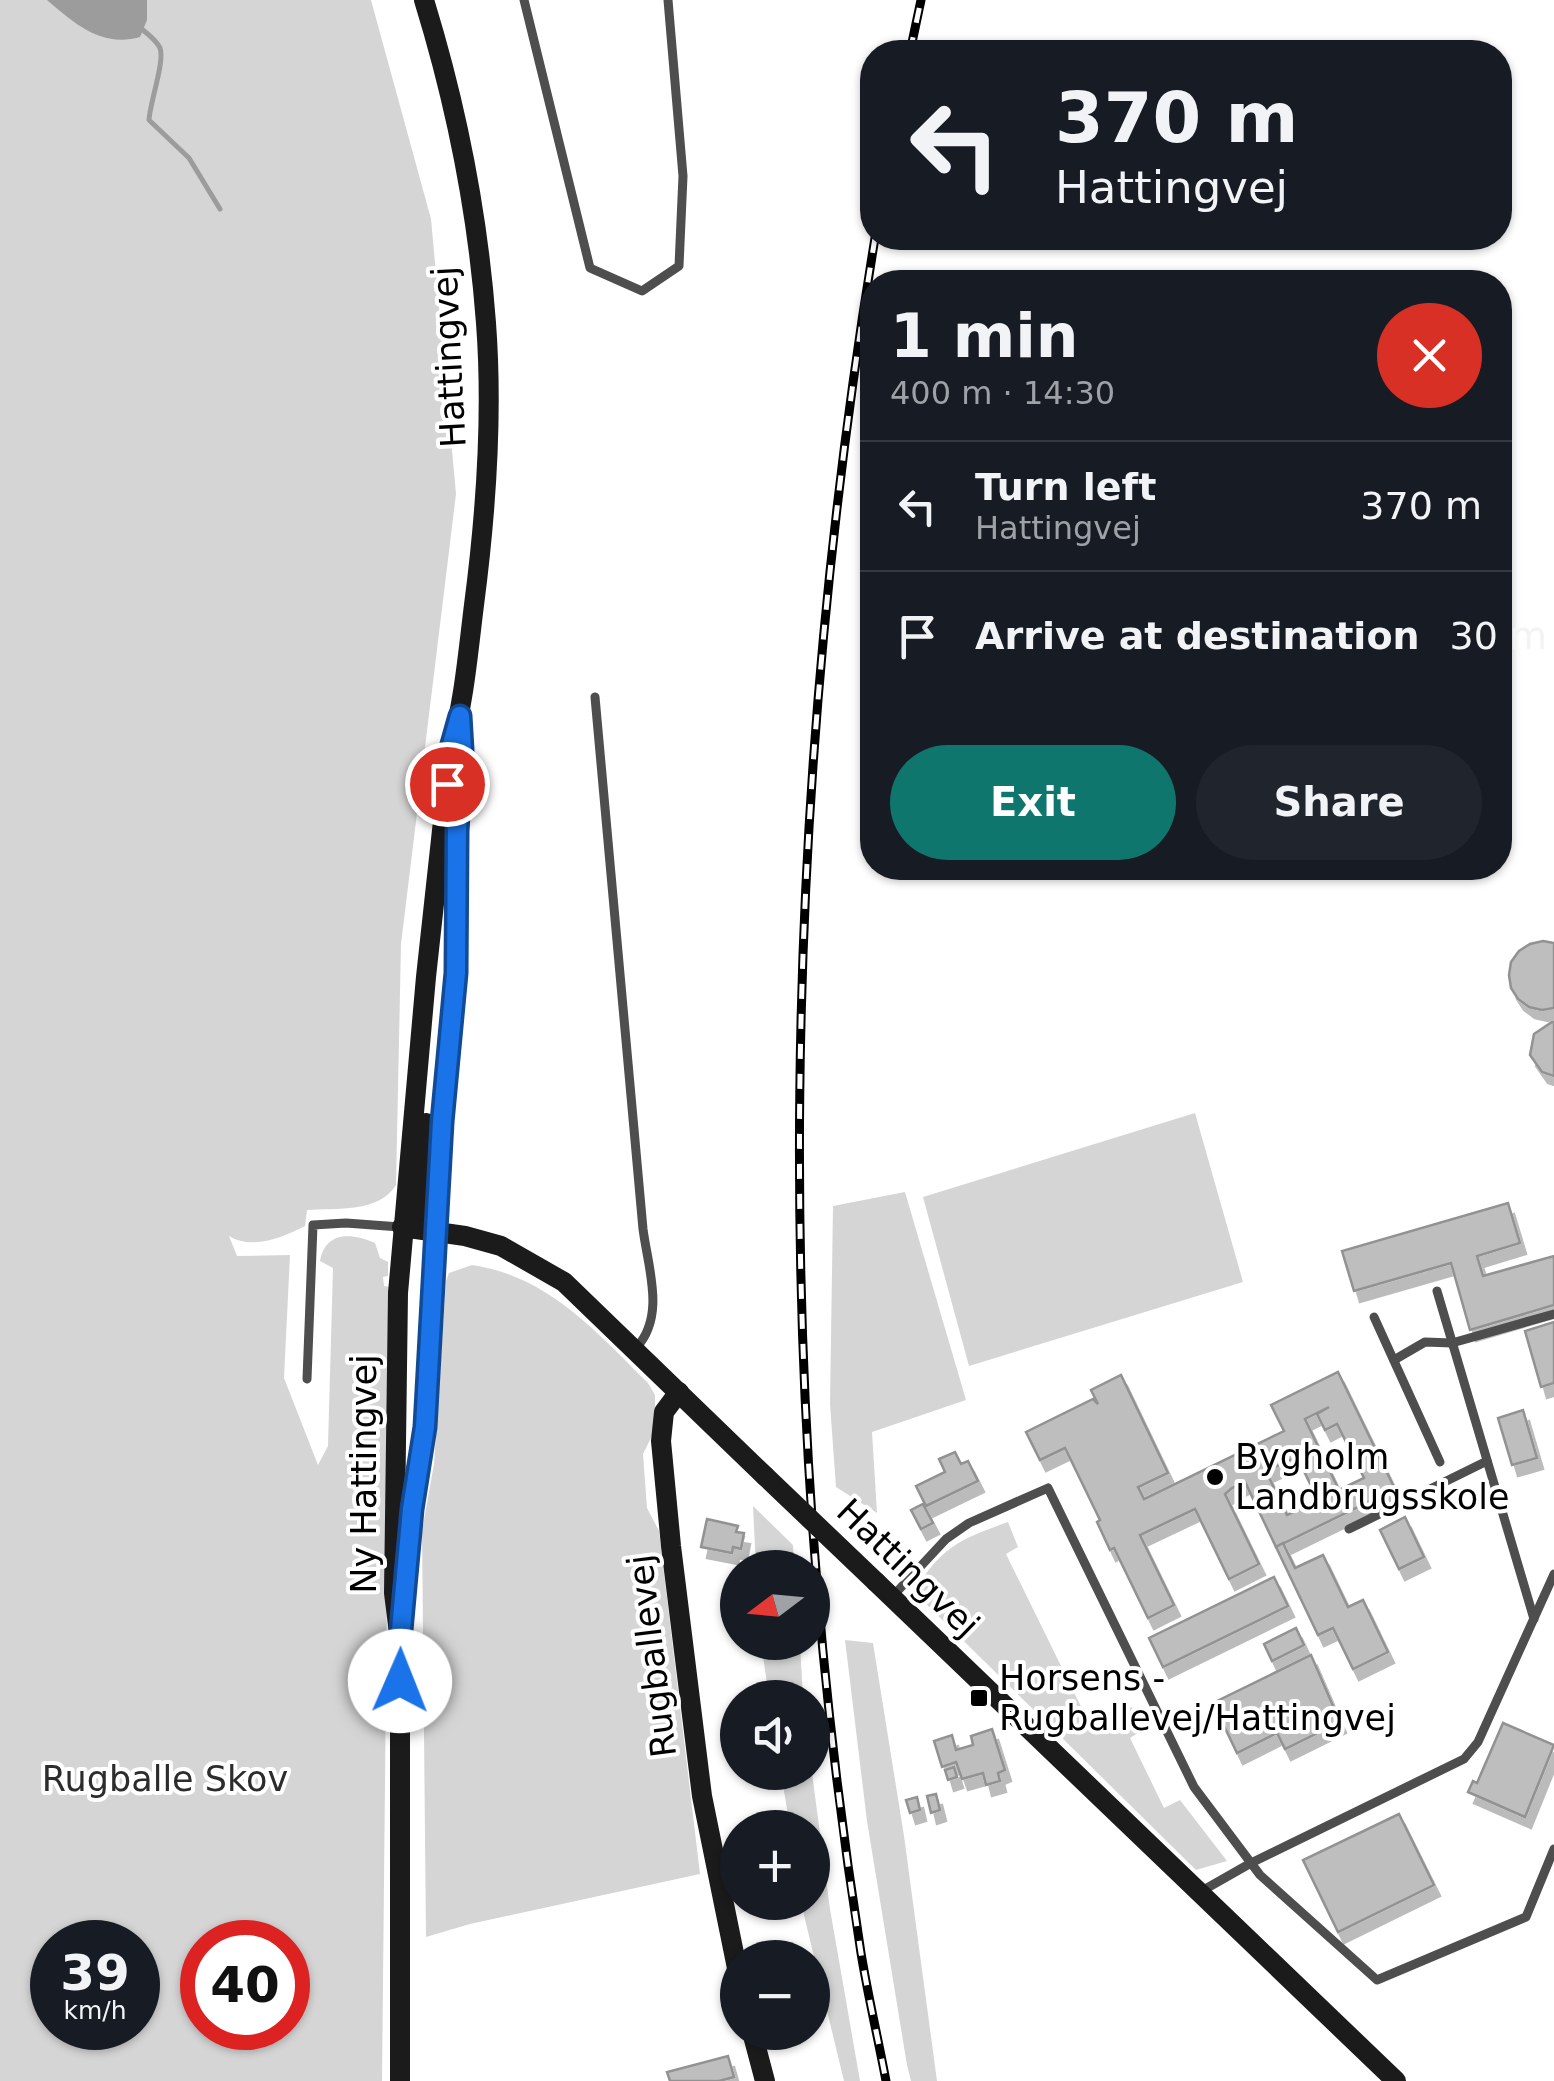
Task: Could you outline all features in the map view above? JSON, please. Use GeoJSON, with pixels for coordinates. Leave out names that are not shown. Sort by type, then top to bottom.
{"type":"FeatureCollection","features":[{"type":"Feature","properties":{"kind":"street","name":"Hattingvej"},"geometry":{"type":"LineString","coordinates":[[424,0],[438,45],[470,200],[486,324],[487,448],[478,577],[460,716],[451,748],[402,1227],[500,1246],[564,1282],[1396,2081]]}},
{"type":"Feature","properties":{"kind":"street","name":"Hattingvej"},"geometry":{"type":"LineString","coordinates":[[400,1641],[412,1509],[425,1427],[435,1231],[456,973],[460,716]]}},
{"type":"Feature","properties":{"kind":"street"},"geometry":{"type":"LineString","coordinates":[[426,977],[430,1045],[419,1206],[422,1218],[435,1231]]}},
{"type":"Feature","properties":{"kind":"street","name":"Ny Hattingvej"},"geometry":{"type":"LineString","coordinates":[[400,2081],[400,1641],[394,1564],[402,1227]]}},
{"type":"Feature","properties":{"kind":"street","name":"Rugballevej"},"geometry":{"type":"LineString","coordinates":[[679,1392],[664,1412],[661,1441],[669,1526],[702,1796],[731,1940]]}},
{"type":"Feature","properties":{"kind":"street"},"geometry":{"type":"LineString","coordinates":[[756,2050],[764,2081]]}},
{"type":"Feature","properties":{"kind":"lane"},"geometry":{"type":"LineString","coordinates":[[524,0],[590,268],[642,291],[679,266],[683,176],[668,0]]}},
{"type":"Feature","properties":{"kind":"lane"},"geometry":{"type":"LineString","coordinates":[[595,697],[643,1228],[655,1314],[647,1336],[636,1348]]}},
{"type":"Feature","properties":{"kind":"lane"},"geometry":{"type":"LineString","coordinates":[[307,1379],[313,1224],[402,1227]]}},
{"type":"Feature","properties":{"kind":"lane"},"geometry":{"type":"LineString","coordinates":[[1437,1291],[1534,1619]]}},
{"type":"Feature","properties":{"kind":"lane"},"geometry":{"type":"LineString","coordinates":[[1394,1360],[1426,1342],[1452,1343],[1554,1314]]}},
{"type":"Feature","properties":{"kind":"lane"},"geometry":{"type":"LineString","coordinates":[[1374,1317],[1440,1462]]}},
{"type":"Feature","properties":{"kind":"lane"},"geometry":{"type":"LineString","coordinates":[[1349,1529],[1487,1461]]}},
{"type":"Feature","properties":{"kind":"lane"},"geometry":{"type":"LineString","coordinates":[[892,1596],[946,1540],[969,1523],[1048,1488],[1194,1788],[1260,1875],[1377,1980],[1526,1918],[1554,1849]]}},
{"type":"Feature","properties":{"kind":"lane"},"geometry":{"type":"LineString","coordinates":[[1199,1892],[1251,1862],[1464,1760],[1478,1742],[1554,1574]]}},
{"type":"Feature","properties":{"kind":"green space","name":"Rugballe Skov"},"geometry":{"type":"Polygon","coordinates":[[[0,0],[371,0],[431,219],[456,494],[401,944],[396,1185],[368,1205],[307,1210],[305,1226],[277,1238],[247,1242],[229,1236],[237,1256],[290,1255],[284,1378],[318,1465],[328,1446],[333,1268],[320,1261],[323,1251],[334,1239],[357,1237],[375,1243],[380,1258],[388,1262],[388,1276],[383,1277],[384,1286],[390,1287],[382,2081],[0,2081],[0,0]]]}},
{"type":"Feature","properties":{"kind":"green space"},"geometry":{"type":"Polygon","coordinates":[[[1195,1113],[1243,1282],[969,1366],[923,1197],[1195,1113]]]}},
{"type":"Feature","properties":{"kind":"green space"},"geometry":{"type":"Polygon","coordinates":[[[905,1192],[966,1400],[872,1432],[877,1513],[836,1487],[830,1404],[833,1206],[905,1192]]]}},
{"type":"Feature","properties":{"kind":"green space"},"geometry":{"type":"Polygon","coordinates":[[[472,1265],[524,1281],[569,1309],[648,1383],[655,1395],[652,1436],[643,1454],[647,1508],[659,1531],[700,1874],[426,1937],[422,1531],[434,1464],[446,1281],[449,1273],[472,1265]]]}},
{"type":"Feature","properties":{"kind":"green space"},"geometry":{"type":"Polygon","coordinates":[[[753,1506],[793,1545],[793,1550],[755,1550],[753,1506]]]}},
{"type":"Feature","properties":{"kind":"green space"},"geometry":{"type":"Polygon","coordinates":[[[1008,1522],[1018,1547],[1006,1554],[1090,1725],[1132,1707],[1143,1730],[1130,1738],[1164,1808],[1180,1800],[1227,1861],[1196,1870],[914,1592],[933,1564],[953,1546],[1008,1522]]]}},
{"type":"Feature","properties":{"kind":"green space"},"geometry":{"type":"Polygon","coordinates":[[[845,1640],[873,1643],[937,2081],[911,2081],[907,2065],[867,1821],[845,1640]]]}},
{"type":"Feature","properties":{"kind":"green space"},"geometry":{"type":"Polygon","coordinates":[[[764,1660],[801,1660],[802,1680],[766,1680],[764,1660]]]}},
{"type":"Feature","properties":{"kind":"green space"},"geometry":{"type":"Polygon","coordinates":[[[784,1790],[814,1790],[817,1810],[787,1810],[784,1790]]]}},
{"type":"Feature","properties":{"kind":"green space"},"geometry":{"type":"Polygon","coordinates":[[[830,1909],[860,2081],[844,2081],[830,2023],[830,1940],[810,1940],[805,1920],[830,1920],[830,1909]]]}},
{"type":"Feature","properties":{"kind":"shaded area"},"geometry":{"type":"Polygon","coordinates":[[[47,0],[147,0],[147,20],[140,37],[113,39],[90,32],[47,0]]]}},
{"type":"Feature","properties":{"kind":"building"},"geometry":{"type":"Polygon","coordinates":[[[1543,941],[1554,943],[1554,1008],[1542,1010],[1518,999],[1509,975],[1511,962],[1519,951],[1543,941]]]}},
{"type":"Feature","properties":{"kind":"building"},"geometry":{"type":"Polygon","coordinates":[[[1552,1022],[1554,1076],[1542,1072],[1530,1055],[1534,1034],[1552,1022]]]}},
{"type":"Feature","properties":{"kind":"building"},"geometry":{"type":"Polygon","coordinates":[[[1508,1203],[1520,1243],[1477,1256],[1483,1276],[1554,1256],[1554,1305],[1470,1330],[1451,1263],[1354,1291],[1342,1251],[1508,1203]]]}},
{"type":"Feature","properties":{"kind":"building"},"geometry":{"type":"Polygon","coordinates":[[[1554,1322],[1554,1383],[1541,1387],[1525,1331],[1554,1322]]]}},
{"type":"Feature","properties":{"kind":"building"},"geometry":{"type":"Polygon","coordinates":[[[1338,1372],[1395,1489],[1276,1547],[1245,1482],[1232,1488],[1225,1494],[1259,1564],[1229,1579],[1195,1509],[1140,1535],[1174,1605],[1148,1618],[1114,1548],[1110,1550],[1065,1448],[1040,1460],[1026,1432],[1093,1399],[1098,1404],[1091,1390],[1121,1375],[1168,1473],[1138,1487],[1144,1499],[1284,1431],[1271,1405],[1338,1372]],[[1329,1407],[1305,1419],[1339,1490],[1364,1478],[1337,1424],[1325,1430],[1317,1414],[1329,1407]],[[1297,1457],[1266,1471],[1287,1515],[1318,1500],[1297,1457]]]}},
{"type":"Feature","properties":{"kind":"building"},"geometry":{"type":"Polygon","coordinates":[[[1523,1410],[1537,1458],[1512,1465],[1498,1418],[1523,1410]]]}},
{"type":"Feature","properties":{"kind":"building"},"geometry":{"type":"Polygon","coordinates":[[[955,1452],[961,1464],[968,1461],[978,1481],[926,1506],[916,1486],[945,1472],[939,1459],[955,1452]]]}},
{"type":"Feature","properties":{"kind":"building"},"geometry":{"type":"Polygon","coordinates":[[[923,1504],[933,1523],[921,1529],[911,1510],[923,1504]]]}},
{"type":"Feature","properties":{"kind":"building"},"geometry":{"type":"Polygon","coordinates":[[[1405,1517],[1424,1557],[1399,1569],[1380,1530],[1405,1517]]]}},
{"type":"Feature","properties":{"kind":"building"},"geometry":{"type":"Polygon","coordinates":[[[707,1519],[738,1526],[736,1532],[744,1533],[741,1549],[701,1547],[707,1519]]]}},
{"type":"Feature","properties":{"kind":"building"},"geometry":{"type":"Polygon","coordinates":[[[1283,1543],[1295,1568],[1323,1555],[1348,1607],[1363,1600],[1388,1652],[1353,1669],[1333,1628],[1318,1635],[1276,1547],[1283,1543]]]}},
{"type":"Feature","properties":{"kind":"building"},"geometry":{"type":"Polygon","coordinates":[[[1274,1577],[1288,1606],[1163,1667],[1149,1638],[1274,1577]]]}},
{"type":"Feature","properties":{"kind":"building"},"geometry":{"type":"Polygon","coordinates":[[[1296,1628],[1304,1645],[1272,1661],[1264,1644],[1296,1628]]]}},
{"type":"Feature","properties":{"kind":"building"},"geometry":{"type":"Polygon","coordinates":[[[1311,1655],[1340,1722],[1285,1749],[1277,1733],[1237,1753],[1213,1703],[1311,1655]]]}},
{"type":"Feature","properties":{"kind":"building"},"geometry":{"type":"Polygon","coordinates":[[[1503,1723],[1554,1745],[1525,1817],[1468,1792],[1473,1781],[1477,1783],[1503,1723]]]}},
{"type":"Feature","properties":{"kind":"building"},"geometry":{"type":"Polygon","coordinates":[[[992,1729],[1005,1770],[998,1773],[1000,1781],[986,1785],[983,1773],[962,1779],[956,1762],[942,1767],[934,1741],[952,1735],[956,1750],[973,1745],[971,1736],[992,1729]]]}},
{"type":"Feature","properties":{"kind":"building"},"geometry":{"type":"Polygon","coordinates":[[[954,1767],[957,1777],[948,1780],[945,1770],[954,1767]]]}},
{"type":"Feature","properties":{"kind":"building"},"geometry":{"type":"Polygon","coordinates":[[[936,1794],[940,1810],[931,1813],[927,1796],[936,1794]]]}},
{"type":"Feature","properties":{"kind":"building"},"geometry":{"type":"Polygon","coordinates":[[[917,1797],[920,1810],[910,1813],[906,1800],[917,1797]]]}},
{"type":"Feature","properties":{"kind":"building"},"geometry":{"type":"Polygon","coordinates":[[[1399,1814],[1434,1885],[1338,1932],[1303,1860],[1399,1814]]]}},
{"type":"Feature","properties":{"kind":"building"},"geometry":{"type":"Polygon","coordinates":[[[728,2056],[734,2077],[719,2081],[670,2081],[667,2072],[728,2056]]]}},
{"type":"Feature","properties":{"kind":"waterway"},"geometry":{"type":"LineString","coordinates":[[143,30],[157,43],[161,54],[149,120],[189,158],[220,209]]}},
{"type":"Feature","properties":{"kind":"railway"},"geometry":{"type":"LineString","coordinates":[[913,40],[921,0]]}},
{"type":"Feature","properties":{"kind":"railway"},"geometry":{"type":"LineString","coordinates":[[870,270],[873,250]]}},
{"type":"Feature","properties":{"kind":"railway"},"geometry":{"type":"LineString","coordinates":[[860,341],[821,664],[806,879],[800,1095],[802,1310],[813,1526],[832,1740],[861,1953],[886,2081]]}},
{"type":"Feature","properties":{"kind":"place","name":"Bygholm Landbrugsskole"},"geometry":{"type":"Point","coordinates":[1215,1477]}},
{"type":"Feature","properties":{"kind":"place","name":"Horsens - Rugballevej/Hattingvej"},"geometry":{"type":"Point","coordinates":[979,1698]}},
{"type":"Feature","properties":{"kind":"route"},"geometry":{"type":"LineString","coordinates":[[400,1681],[406,1564],[425,1427],[442,1122],[456,973],[460,716],[447,784]]}}]}
